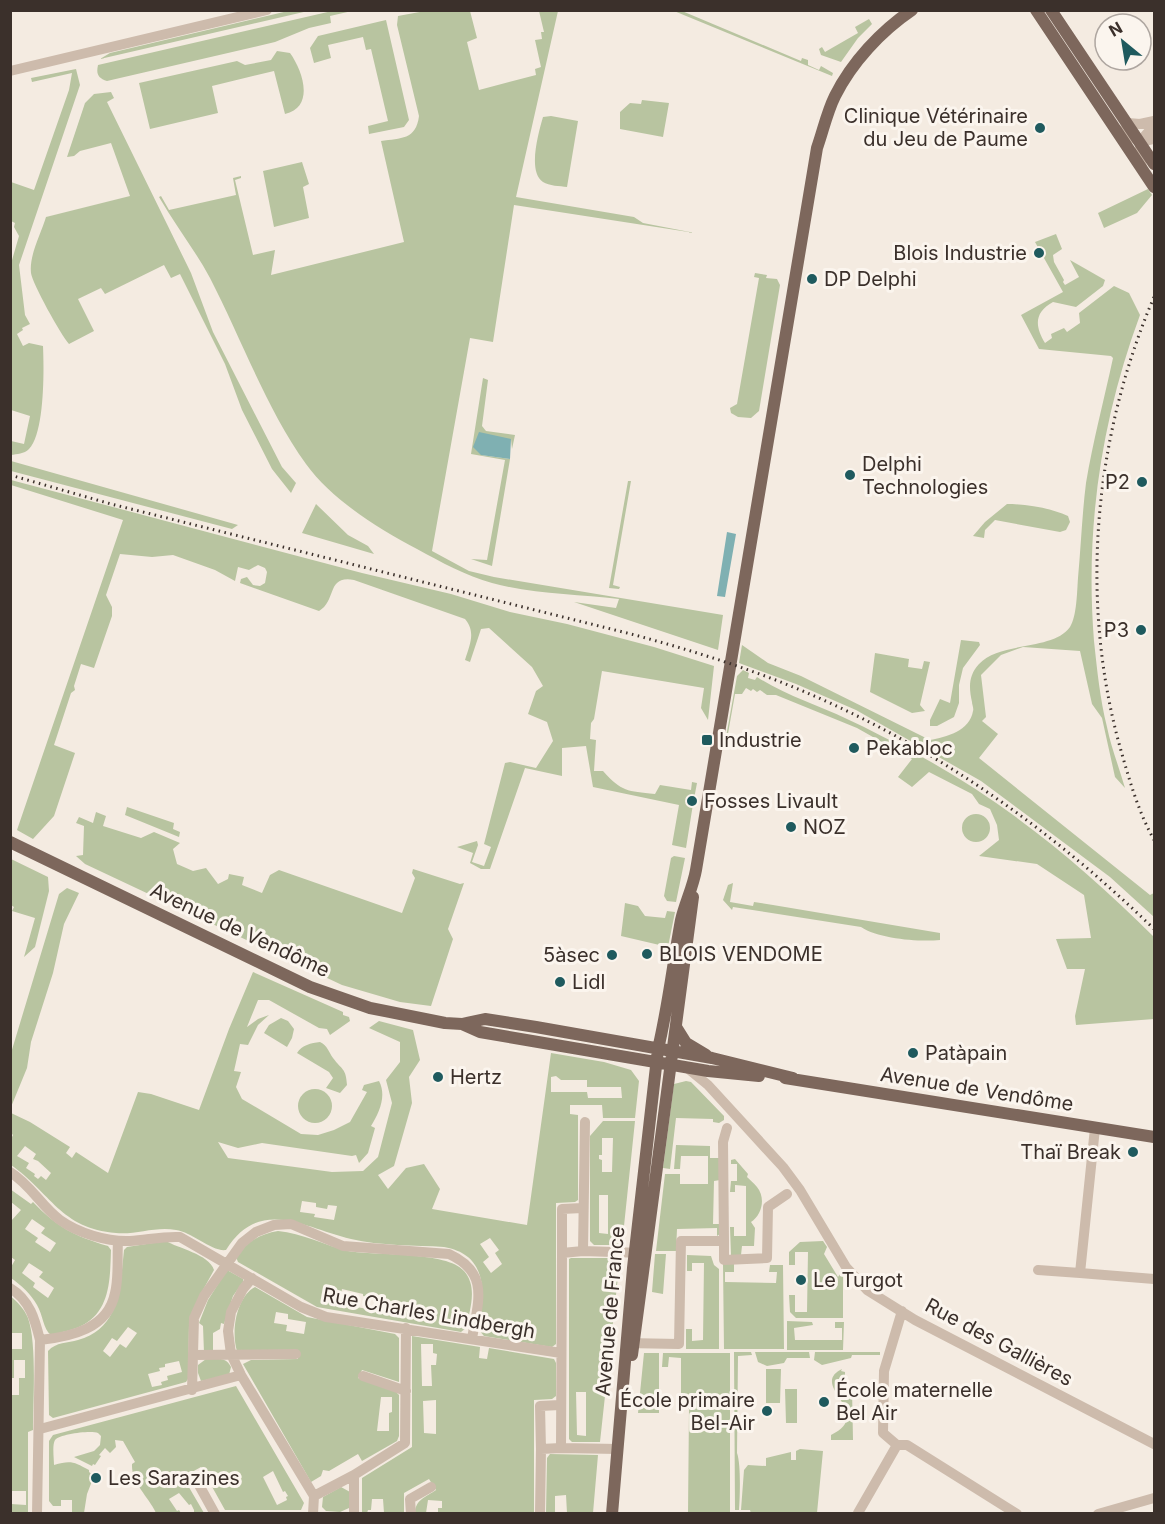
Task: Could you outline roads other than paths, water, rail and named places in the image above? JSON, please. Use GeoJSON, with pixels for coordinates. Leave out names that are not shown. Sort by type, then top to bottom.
{"type":"FeatureCollection","features":[{"type":"Feature","properties":{"kind":"main road"},"geometry":{"type":"LineString","coordinates":[[693,887],[817,148],[836,96],[862,56],[912,10]]}},
{"type":"Feature","properties":{"kind":"main road"},"geometry":{"type":"LineString","coordinates":[[1036,10],[1151,163]]}},
{"type":"Feature","properties":{"kind":"main road"},"geometry":{"type":"LineString","coordinates":[[1051,10],[1123,127],[1141,142],[1151,163],[1155,187]]}},
{"type":"Feature","properties":{"kind":"main road","name":"Avenue de Vendôme"},"geometry":{"type":"LineString","coordinates":[[10,842],[336,998],[403,1016],[462,1024],[485,1019],[672,1058],[712,1058],[793,1078],[1155,1137]]}},
{"type":"Feature","properties":{"kind":"main road","name":"Avenue de France"},"geometry":{"type":"LineString","coordinates":[[640,1253],[672,1058],[693,906],[693,887]]}},
{"type":"Feature","properties":{"kind":"main road","name":"Avenue de France"},"geometry":{"type":"LineString","coordinates":[[612,1514],[621,1409],[640,1253],[657,1055],[664,1027],[682,916],[693,887]]}},
{"type":"Feature","properties":{"kind":"main road"},"geometry":{"type":"LineString","coordinates":[[676,1027],[686,1042],[712,1058]]}},
{"type":"Feature","properties":{"kind":"main road","name":"Avenue de Vendôme"},"geometry":{"type":"LineString","coordinates":[[672,1058],[686,1067],[708,1071],[793,1078]]}},
{"type":"Feature","properties":{"kind":"street"},"geometry":{"type":"LineString","coordinates":[[10,71],[267,10]]}},
{"type":"Feature","properties":{"kind":"street"},"geometry":{"type":"LineString","coordinates":[[1123,127],[1155,121]]}},
{"type":"Feature","properties":{"kind":"street"},"geometry":{"type":"LineString","coordinates":[[1141,142],[1145,134],[1155,127]]}},
{"type":"Feature","properties":{"kind":"street"},"geometry":{"type":"LineString","coordinates":[[1141,142],[1155,139]]}},
{"type":"Feature","properties":{"kind":"street","name":"Rue des Gallières"},"geometry":{"type":"LineString","coordinates":[[686,1067],[708,1085],[783,1167],[800,1190],[832,1246],[851,1273],[867,1290],[915,1320],[1155,1444]]}},
{"type":"Feature","properties":{"kind":"street"},"geometry":{"type":"LineString","coordinates":[[708,1071],[708,1085]]}},
{"type":"Feature","properties":{"kind":"street"},"geometry":{"type":"LineString","coordinates":[[583,1251],[585,1122]]}},
{"type":"Feature","properties":{"kind":"street"},"geometry":{"type":"LineString","coordinates":[[728,1128],[723,1142],[724,1260],[767,1258],[768,1207],[787,1194]]}},
{"type":"Feature","properties":{"kind":"street"},"geometry":{"type":"LineString","coordinates":[[1080,1273],[1095,1128]]}},
{"type":"Feature","properties":{"kind":"street","name":"Rue Charles Lindbergh"},"geometry":{"type":"LineString","coordinates":[[10,1172],[23,1180],[60,1220],[85,1233],[118,1241],[164,1236],[180,1237],[301,1307],[326,1317],[561,1353]]}},
{"type":"Feature","properties":{"kind":"street"},"geometry":{"type":"LineString","coordinates":[[561,1448],[562,1209],[582,1208]]}},
{"type":"Feature","properties":{"kind":"street"},"geometry":{"type":"LineString","coordinates":[[192,1390],[194,1318],[204,1296],[242,1243],[256,1232],[274,1225],[291,1224],[343,1246],[449,1254],[462,1260],[472,1270],[478,1284],[478,1302],[472,1339]]}},
{"type":"Feature","properties":{"kind":"street"},"geometry":{"type":"LineString","coordinates":[[630,1343],[679,1344],[681,1241],[724,1240]]}},
{"type":"Feature","properties":{"kind":"street"},"geometry":{"type":"LineString","coordinates":[[40,1340],[72,1335],[98,1322],[111,1305],[115,1293],[118,1241]]}},
{"type":"Feature","properties":{"kind":"street"},"geometry":{"type":"LineString","coordinates":[[562,1252],[640,1253]]}},
{"type":"Feature","properties":{"kind":"street"},"geometry":{"type":"LineString","coordinates":[[1038,1270],[1155,1279]]}},
{"type":"Feature","properties":{"kind":"street"},"geometry":{"type":"LineString","coordinates":[[252,1278],[243,1288],[231,1312],[228,1331],[231,1354],[241,1375],[314,1496],[313,1514]]}},
{"type":"Feature","properties":{"kind":"street"},"geometry":{"type":"LineString","coordinates":[[10,1288],[19,1293],[33,1314],[40,1340],[37,1514]]}},
{"type":"Feature","properties":{"kind":"street"},"geometry":{"type":"LineString","coordinates":[[902,1311],[884,1371],[883,1433],[897,1445],[907,1445],[1017,1514]]}},
{"type":"Feature","properties":{"kind":"street"},"geometry":{"type":"LineString","coordinates":[[314,1496],[354,1475],[405,1443],[406,1328]]}},
{"type":"Feature","properties":{"kind":"street"},"geometry":{"type":"LineString","coordinates":[[193,1355],[296,1354]]}},
{"type":"Feature","properties":{"kind":"street"},"geometry":{"type":"LineString","coordinates":[[40,1429],[241,1375]]}},
{"type":"Feature","properties":{"kind":"street"},"geometry":{"type":"LineString","coordinates":[[363,1376],[406,1391]]}},
{"type":"Feature","properties":{"kind":"street"},"geometry":{"type":"LineString","coordinates":[[540,1514],[540,1406],[560,1405]]}},
{"type":"Feature","properties":{"kind":"street"},"geometry":{"type":"LineString","coordinates":[[858,1514],[897,1445]]}},
{"type":"Feature","properties":{"kind":"street"},"geometry":{"type":"LineString","coordinates":[[541,1449],[618,1449]]}},
{"type":"Feature","properties":{"kind":"street"},"geometry":{"type":"LineString","coordinates":[[354,1475],[354,1514]]}},
{"type":"Feature","properties":{"kind":"street"},"geometry":{"type":"LineString","coordinates":[[194,1476],[215,1514]]}},
{"type":"Feature","properties":{"kind":"street"},"geometry":{"type":"LineString","coordinates":[[411,1514],[410,1499],[431,1487]]}},
{"type":"Feature","properties":{"kind":"street"},"geometry":{"type":"LineString","coordinates":[[1098,1514],[1155,1498]]}},
{"type":"Feature","properties":{"kind":"water"},"geometry":{"type":"Polygon","coordinates":[[[479,432],[511,439],[510,459],[481,455],[473,447],[479,432]]]}},
{"type":"Feature","properties":{"kind":"water"},"geometry":{"type":"Polygon","coordinates":[[[727,532],[736,534],[725,597],[717,596],[727,532]]]}},
{"type":"Feature","properties":{"kind":"railway"},"geometry":{"type":"LineString","coordinates":[[1154,297],[1134,350],[1118,406],[1106,462],[1099,519],[1097,576],[1100,634],[1107,691],[1130,783],[1154,840]]}},
{"type":"Feature","properties":{"kind":"railway"},"geometry":{"type":"LineString","coordinates":[[10,475],[111,504],[635,635],[765,676],[872,723],[973,782],[1067,851],[1154,929]]}},
{"type":"Feature","properties":{"kind":"place","name":"Clinique Vétérinaire du Jeu de Paume"},"geometry":{"type":"Point","coordinates":[1040,128]}},
{"type":"Feature","properties":{"kind":"place","name":"Blois Industrie"},"geometry":{"type":"Point","coordinates":[1039,253]}},
{"type":"Feature","properties":{"kind":"place","name":"DP Delphi"},"geometry":{"type":"Point","coordinates":[812,279]}},
{"type":"Feature","properties":{"kind":"place","name":"Delphi Technologies"},"geometry":{"type":"Point","coordinates":[850,475]}},
{"type":"Feature","properties":{"kind":"place","name":"P2"},"geometry":{"type":"Point","coordinates":[1142,482]}},
{"type":"Feature","properties":{"kind":"place","name":"P3"},"geometry":{"type":"Point","coordinates":[1141,630]}},
{"type":"Feature","properties":{"kind":"place","name":"Industrie"},"geometry":{"type":"Point","coordinates":[707,740]}},
{"type":"Feature","properties":{"kind":"place","name":"Pekabloc"},"geometry":{"type":"Point","coordinates":[854,748]}},
{"type":"Feature","properties":{"kind":"place","name":"Fosses Livault"},"geometry":{"type":"Point","coordinates":[692,801]}},
{"type":"Feature","properties":{"kind":"place","name":"NOZ"},"geometry":{"type":"Point","coordinates":[791,827]}},
{"type":"Feature","properties":{"kind":"place","name":"BLOIS VENDOME"},"geometry":{"type":"Point","coordinates":[647,954]}},
{"type":"Feature","properties":{"kind":"place","name":"5àsec"},"geometry":{"type":"Point","coordinates":[612,955]}},
{"type":"Feature","properties":{"kind":"place","name":"Lidl"},"geometry":{"type":"Point","coordinates":[560,982]}},
{"type":"Feature","properties":{"kind":"place","name":"Patàpain"},"geometry":{"type":"Point","coordinates":[913,1053]}},
{"type":"Feature","properties":{"kind":"place","name":"Hertz"},"geometry":{"type":"Point","coordinates":[438,1077]}},
{"type":"Feature","properties":{"kind":"place","name":"Thaï Break"},"geometry":{"type":"Point","coordinates":[1133,1152]}},
{"type":"Feature","properties":{"kind":"place","name":"Le Turgot"},"geometry":{"type":"Point","coordinates":[801,1280]}},
{"type":"Feature","properties":{"kind":"place","name":"École maternelle Bel Air"},"geometry":{"type":"Point","coordinates":[824,1402]}},
{"type":"Feature","properties":{"kind":"place","name":"École primaire Bel-Air"},"geometry":{"type":"Point","coordinates":[767,1411]}},
{"type":"Feature","properties":{"kind":"place","name":"Les Sarazines"},"geometry":{"type":"Point","coordinates":[96,1478]}}]}
